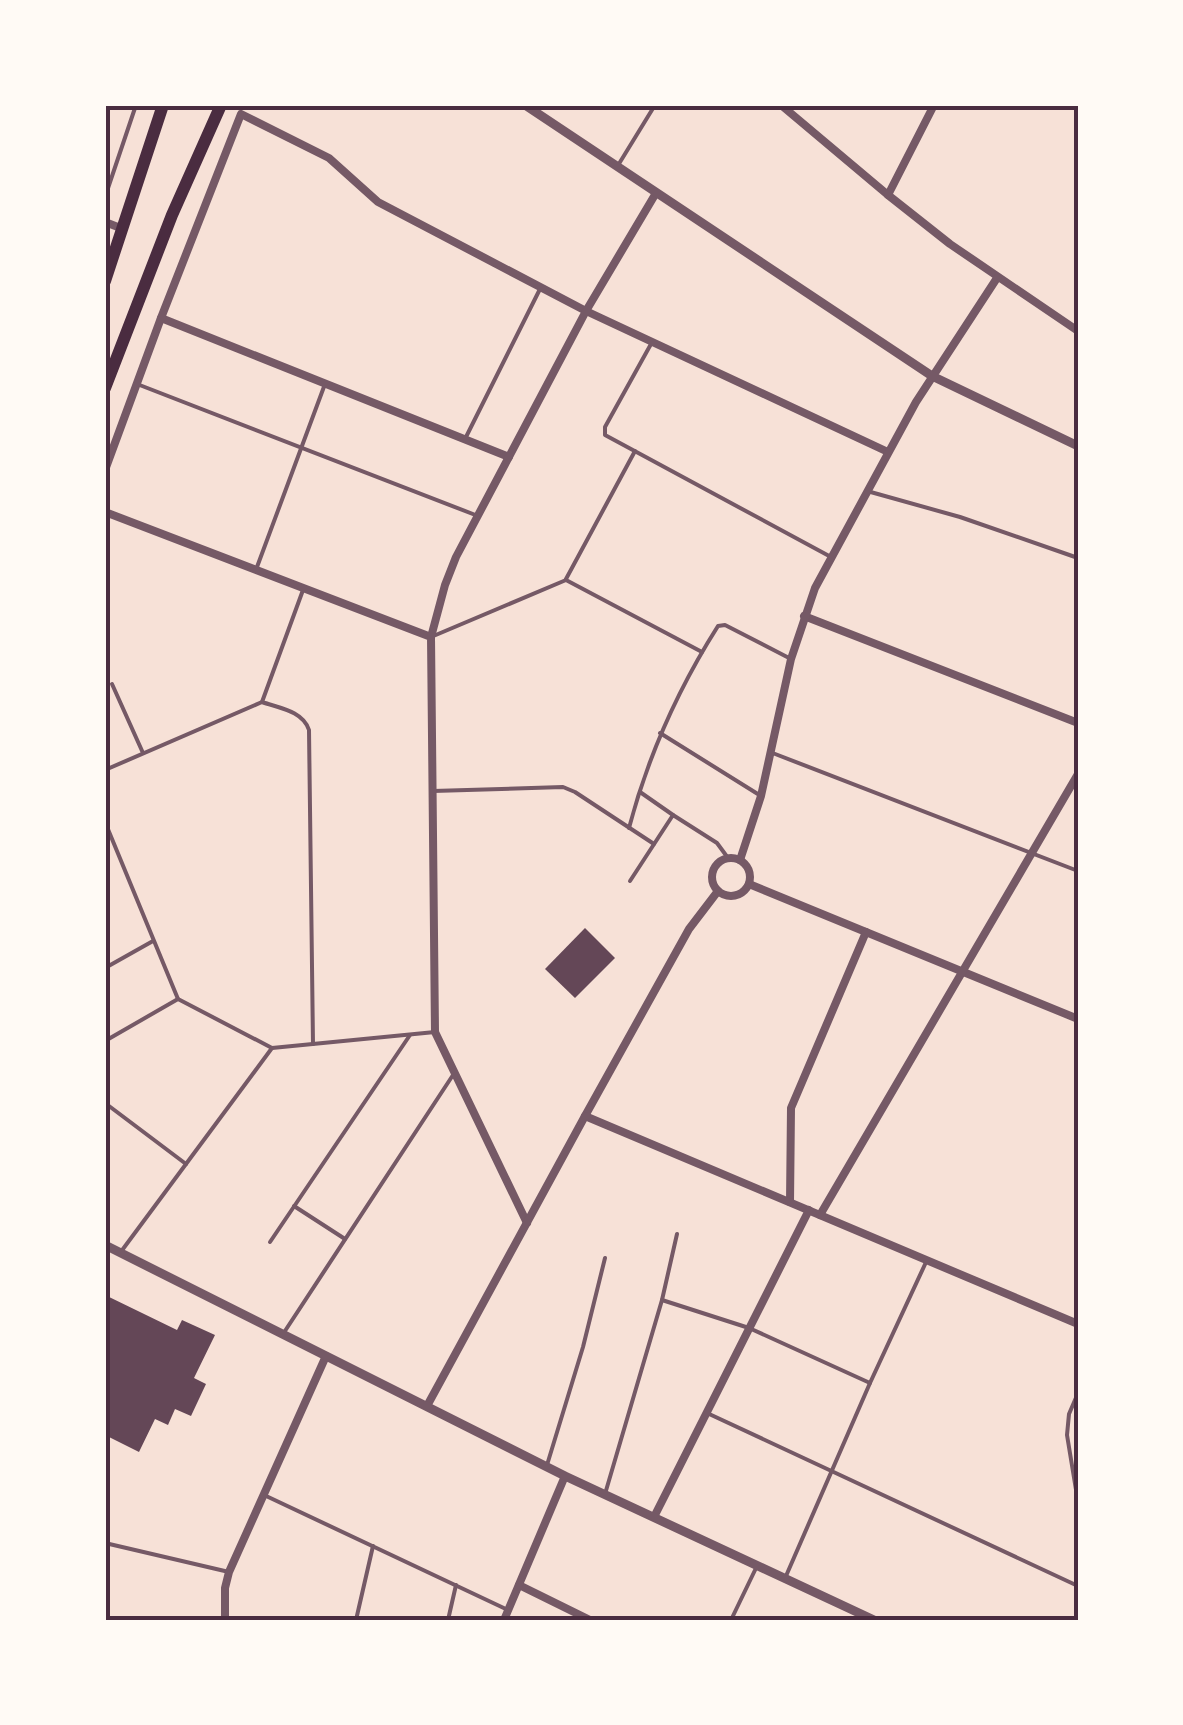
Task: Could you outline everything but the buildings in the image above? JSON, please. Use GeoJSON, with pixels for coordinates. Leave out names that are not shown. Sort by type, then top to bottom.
{"type":"FeatureCollection","features":[{"type":"Feature","properties":{"kind":"highway"},"geometry":{"type":"LineString","coordinates":[[105,281],[163,105]]}},
{"type":"Feature","properties":{"kind":"highway"},"geometry":{"type":"LineString","coordinates":[[105,388],[172,214],[221,105]]}},
{"type":"Feature","properties":{"kind":"street"},"geometry":{"type":"LineString","coordinates":[[525,105],[538,109],[932,376],[1078,446]]}},
{"type":"Feature","properties":{"kind":"street"},"geometry":{"type":"LineString","coordinates":[[782,105],[888,195],[998,278],[1078,330]]}},
{"type":"Feature","properties":{"kind":"street"},"geometry":{"type":"LineString","coordinates":[[888,195],[934,105]]}},
{"type":"Feature","properties":{"kind":"street"},"geometry":{"type":"LineString","coordinates":[[105,470],[243,109],[329,158],[378,202],[586,311],[888,452]]}},
{"type":"Feature","properties":{"kind":"street"},"geometry":{"type":"LineString","coordinates":[[527,1223],[436,1032],[431,637],[445,585],[478,516],[586,311],[656,192]]}},
{"type":"Feature","properties":{"kind":"street"},"geometry":{"type":"LineString","coordinates":[[105,222],[123,229]]}},
{"type":"Feature","properties":{"kind":"street"},"geometry":{"type":"LineString","coordinates":[[740,860],[761,796],[804,616],[831,556],[888,452],[932,376],[998,278]]}},
{"type":"Feature","properties":{"kind":"street"},"geometry":{"type":"LineString","coordinates":[[161,318],[509,457]]}},
{"type":"Feature","properties":{"kind":"street"},"geometry":{"type":"LineString","coordinates":[[105,512],[431,637]]}},
{"type":"Feature","properties":{"kind":"street"},"geometry":{"type":"LineString","coordinates":[[804,616],[1078,722]]}},
{"type":"Feature","properties":{"kind":"street"},"geometry":{"type":"LineString","coordinates":[[820,1216],[1078,774]]}},
{"type":"Feature","properties":{"kind":"street"},"geometry":{"type":"LineString","coordinates":[[728,858],[740,860],[748,869],[749,884],[744,892],[726,895],[718,891],[713,882],[717,864],[728,858]]}},
{"type":"Feature","properties":{"kind":"street"},"geometry":{"type":"LineString","coordinates":[[749,884],[1078,1019]]}},
{"type":"Feature","properties":{"kind":"street"},"geometry":{"type":"LineString","coordinates":[[427,1406],[689,929],[718,891]]}},
{"type":"Feature","properties":{"kind":"street"},"geometry":{"type":"LineString","coordinates":[[790,1202],[792,1108],[866,932]]}},
{"type":"Feature","properties":{"kind":"street"},"geometry":{"type":"LineString","coordinates":[[585,1116],[1078,1324]]}},
{"type":"Feature","properties":{"kind":"street"},"geometry":{"type":"LineString","coordinates":[[654,1517],[808,1210]]}},
{"type":"Feature","properties":{"kind":"street"},"geometry":{"type":"LineString","coordinates":[[105,1245],[565,1476],[874,1620]]}},
{"type":"Feature","properties":{"kind":"street"},"geometry":{"type":"LineString","coordinates":[[225,1620],[229,1572],[326,1356]]}},
{"type":"Feature","properties":{"kind":"street"},"geometry":{"type":"LineString","coordinates":[[504,1620],[565,1476]]}},
{"type":"Feature","properties":{"kind":"street"},"geometry":{"type":"LineString","coordinates":[[519,1585],[590,1620]]}},
{"type":"Feature","properties":{"kind":"lane"},"geometry":{"type":"LineString","coordinates":[[105,197],[136,105]]}},
{"type":"Feature","properties":{"kind":"lane"},"geometry":{"type":"LineString","coordinates":[[618,166],[656,105]]}},
{"type":"Feature","properties":{"kind":"lane"},"geometry":{"type":"LineString","coordinates":[[465,440],[541,287]]}},
{"type":"Feature","properties":{"kind":"lane"},"geometry":{"type":"LineString","coordinates":[[652,342],[604,430],[608,437],[831,556]]}},
{"type":"Feature","properties":{"kind":"lane"},"geometry":{"type":"LineString","coordinates":[[137,384],[478,516]]}},
{"type":"Feature","properties":{"kind":"lane"},"geometry":{"type":"LineString","coordinates":[[256,570],[325,384]]}},
{"type":"Feature","properties":{"kind":"lane"},"geometry":{"type":"LineString","coordinates":[[431,637],[566,580],[635,451]]}},
{"type":"Feature","properties":{"kind":"lane"},"geometry":{"type":"LineString","coordinates":[[867,491],[960,517],[1078,558]]}},
{"type":"Feature","properties":{"kind":"lane"},"geometry":{"type":"LineString","coordinates":[[566,580],[703,652]]}},
{"type":"Feature","properties":{"kind":"lane"},"geometry":{"type":"LineString","coordinates":[[262,702],[304,588]]}},
{"type":"Feature","properties":{"kind":"lane"},"geometry":{"type":"LineString","coordinates":[[629,828],[660,733],[716,628],[722,624],[791,660]]}},
{"type":"Feature","properties":{"kind":"lane"},"geometry":{"type":"LineString","coordinates":[[112,684],[143,754]]}},
{"type":"Feature","properties":{"kind":"lane"},"geometry":{"type":"LineString","coordinates":[[105,770],[262,702],[299,716],[308,724],[313,1044]]}},
{"type":"Feature","properties":{"kind":"lane"},"geometry":{"type":"LineString","coordinates":[[660,733],[761,796]]}},
{"type":"Feature","properties":{"kind":"lane"},"geometry":{"type":"LineString","coordinates":[[770,752],[1078,871]]}},
{"type":"Feature","properties":{"kind":"lane"},"geometry":{"type":"LineString","coordinates":[[433,791],[563,787],[654,844]]}},
{"type":"Feature","properties":{"kind":"lane"},"geometry":{"type":"LineString","coordinates":[[638,792],[717,843],[728,858]]}},
{"type":"Feature","properties":{"kind":"lane"},"geometry":{"type":"LineString","coordinates":[[630,881],[673,814]]}},
{"type":"Feature","properties":{"kind":"lane"},"geometry":{"type":"LineString","coordinates":[[105,822],[178,999],[272,1048],[436,1032]]}},
{"type":"Feature","properties":{"kind":"lane"},"geometry":{"type":"LineString","coordinates":[[105,968],[154,941]]}},
{"type":"Feature","properties":{"kind":"lane"},"geometry":{"type":"LineString","coordinates":[[105,1041],[178,999]]}},
{"type":"Feature","properties":{"kind":"lane"},"geometry":{"type":"LineString","coordinates":[[270,1242],[410,1034]]}},
{"type":"Feature","properties":{"kind":"lane"},"geometry":{"type":"LineString","coordinates":[[120,1253],[272,1048]]}},
{"type":"Feature","properties":{"kind":"lane"},"geometry":{"type":"LineString","coordinates":[[283,1334],[455,1073]]}},
{"type":"Feature","properties":{"kind":"lane"},"geometry":{"type":"LineString","coordinates":[[105,1103],[186,1164]]}},
{"type":"Feature","properties":{"kind":"lane"},"geometry":{"type":"LineString","coordinates":[[294,1206],[345,1240]]}},
{"type":"Feature","properties":{"kind":"lane"},"geometry":{"type":"LineString","coordinates":[[606,1494],[677,1234]]}},
{"type":"Feature","properties":{"kind":"lane"},"geometry":{"type":"LineString","coordinates":[[546,1466],[605,1258]]}},
{"type":"Feature","properties":{"kind":"lane"},"geometry":{"type":"LineString","coordinates":[[785,1578],[927,1260]]}},
{"type":"Feature","properties":{"kind":"lane"},"geometry":{"type":"LineString","coordinates":[[662,1300],[749,1328],[870,1383]]}},
{"type":"Feature","properties":{"kind":"lane"},"geometry":{"type":"LineString","coordinates":[[1078,1393],[1067,1424],[1078,1502]]}},
{"type":"Feature","properties":{"kind":"lane"},"geometry":{"type":"LineString","coordinates":[[707,1413],[1078,1586]]}},
{"type":"Feature","properties":{"kind":"lane"},"geometry":{"type":"LineString","coordinates":[[263,1495],[508,1610]]}},
{"type":"Feature","properties":{"kind":"lane"},"geometry":{"type":"LineString","coordinates":[[105,1543],[229,1572]]}},
{"type":"Feature","properties":{"kind":"lane"},"geometry":{"type":"LineString","coordinates":[[356,1620],[373,1546]]}},
{"type":"Feature","properties":{"kind":"lane"},"geometry":{"type":"LineString","coordinates":[[731,1620],[758,1565]]}},
{"type":"Feature","properties":{"kind":"lane"},"geometry":{"type":"LineString","coordinates":[[448,1620],[456,1585]]}}]}
